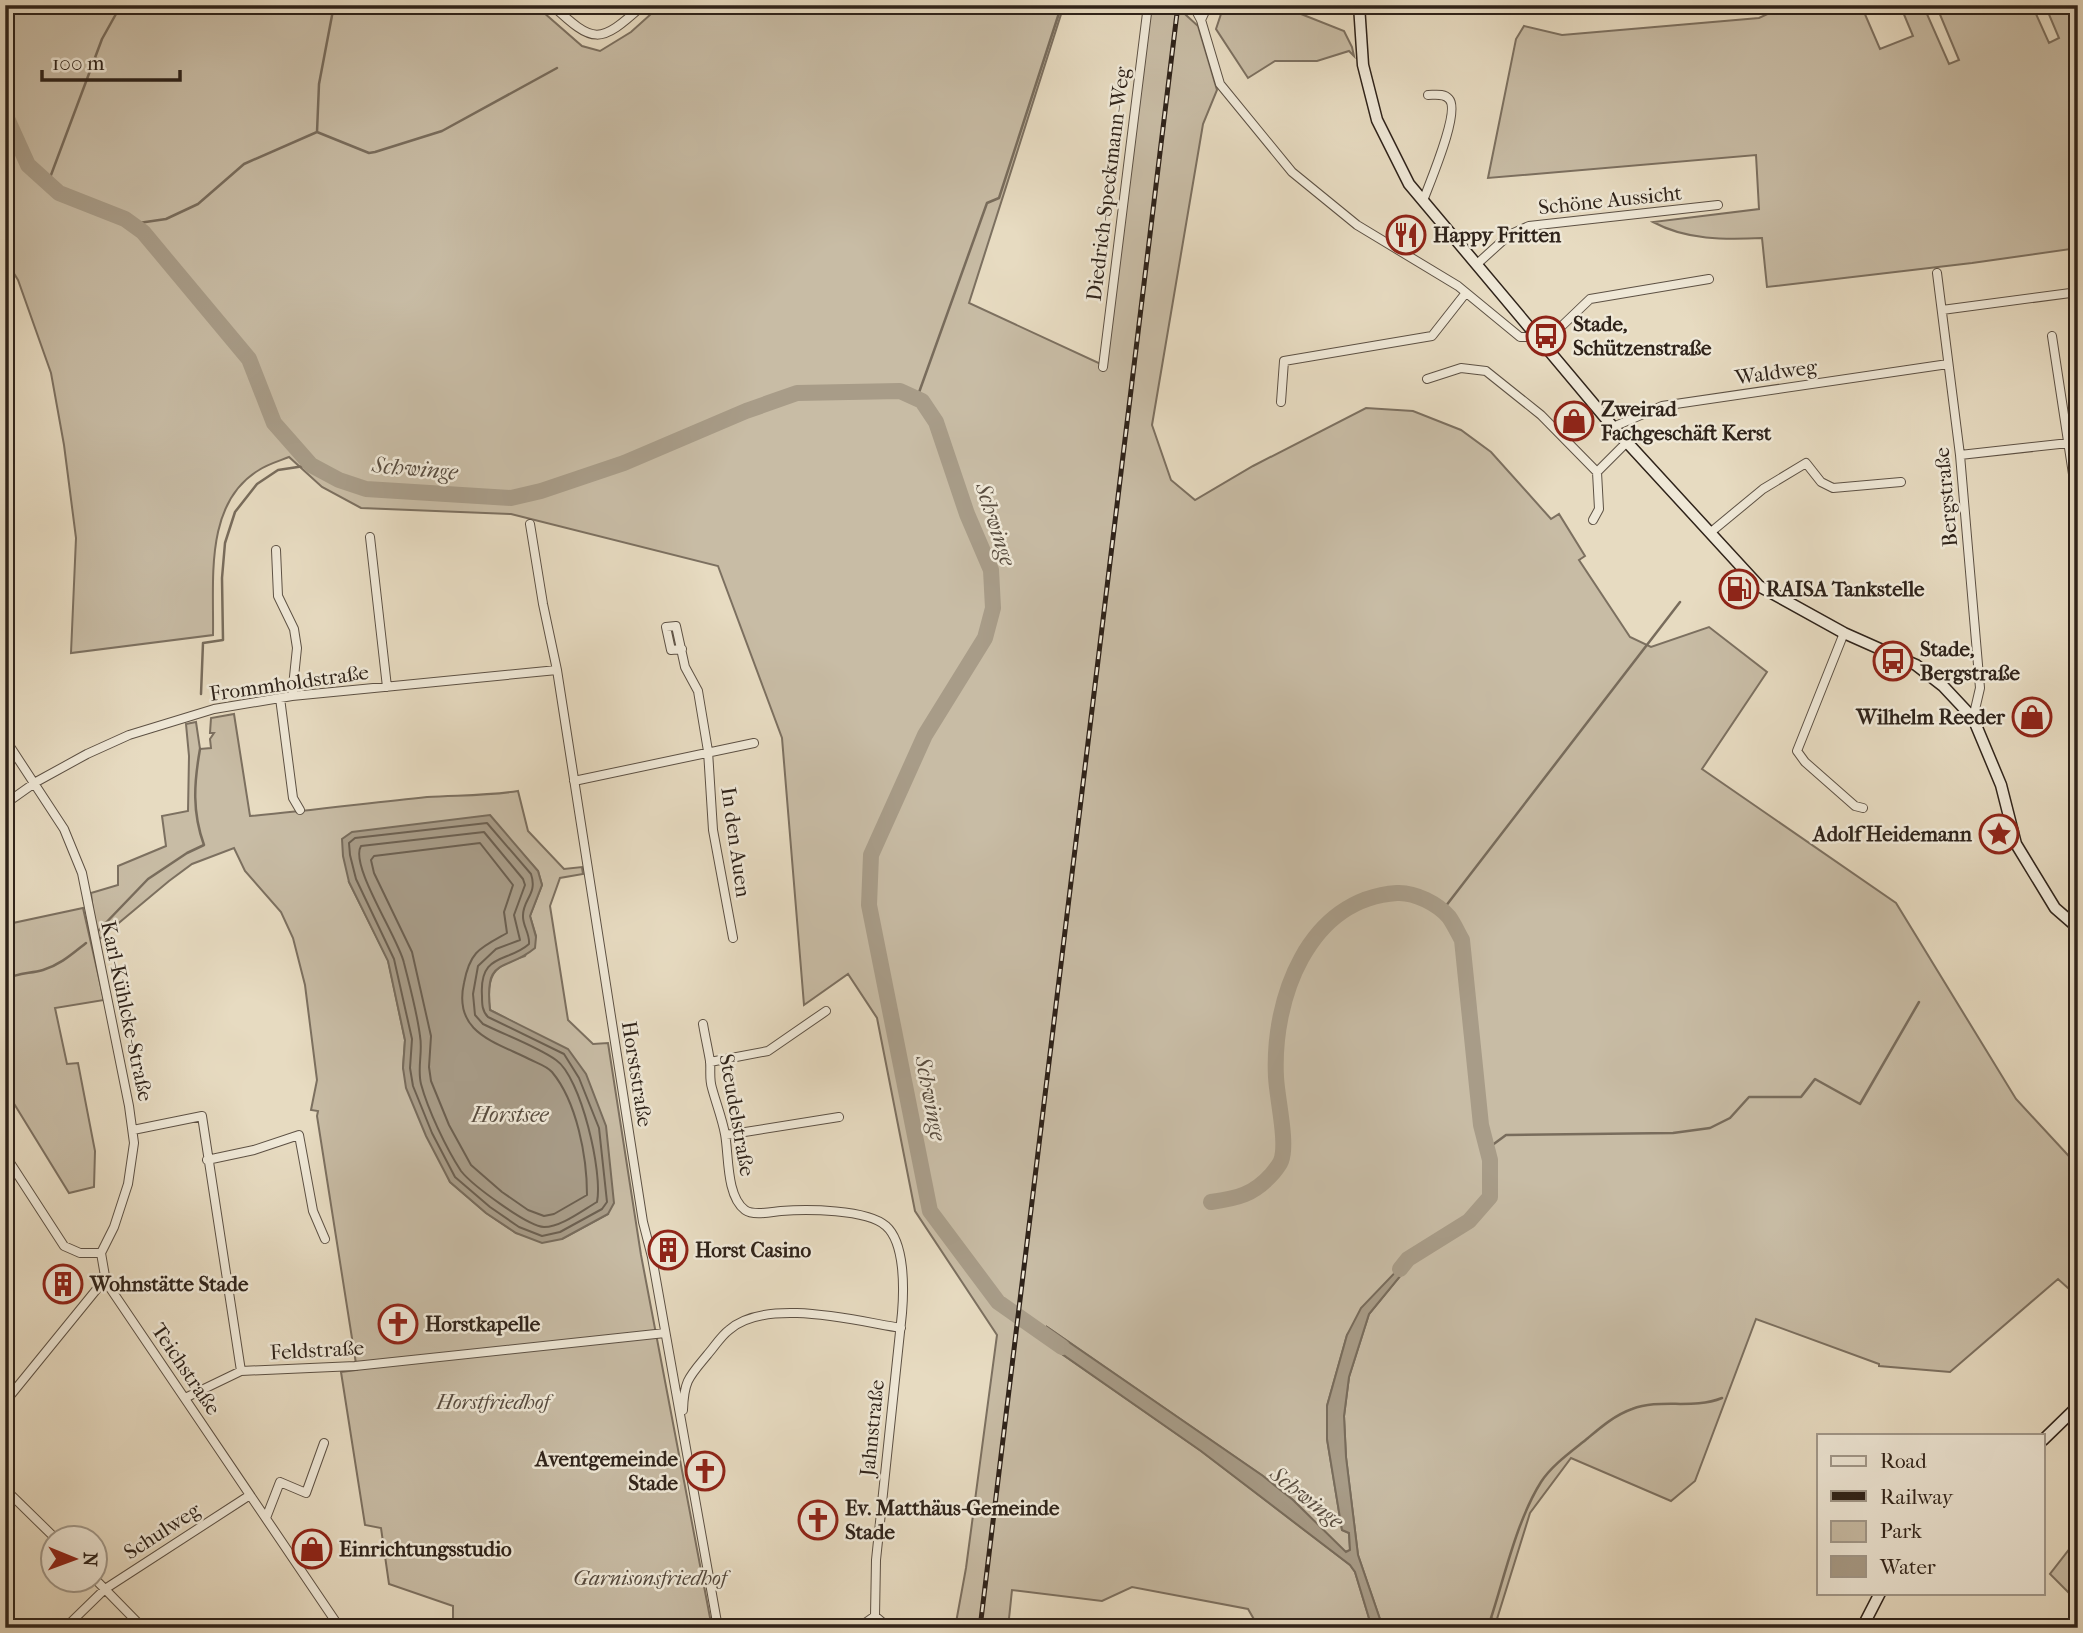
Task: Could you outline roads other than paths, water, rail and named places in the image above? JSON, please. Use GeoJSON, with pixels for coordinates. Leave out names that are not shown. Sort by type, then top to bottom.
{"type":"FeatureCollection","features":[{"type":"Feature","properties":{"kind":"main road"},"geometry":{"type":"LineString","coordinates":[[1359,5],[1363,65],[1377,120],[1409,184],[1613,427],[1759,586],[1844,633],[1916,665],[1943,687],[1973,718],[2001,785],[2016,844],[2055,908],[2078,928]]}},
{"type":"Feature","properties":{"kind":"main road"},"geometry":{"type":"LineString","coordinates":[[2044,1439],[2078,1406]]}},
{"type":"Feature","properties":{"kind":"main road"},"geometry":{"type":"LineString","coordinates":[[1862,1628],[1879,1594]]}},
{"type":"Feature","properties":{"kind":"street"},"geometry":{"type":"LineString","coordinates":[[552,5],[579,30],[591,35],[608,33],[643,5]]}},
{"type":"Feature","properties":{"kind":"street","name":"Diedrich-Speckmann-Weg"},"geometry":{"type":"LineString","coordinates":[[1103,367],[1148,5]]}},
{"type":"Feature","properties":{"kind":"street"},"geometry":{"type":"LineString","coordinates":[[1193,5],[1201,20],[1220,84],[1292,172],[1357,225],[1458,286],[1520,337],[1542,340],[1590,299],[1709,279]]}},
{"type":"Feature","properties":{"kind":"street"},"geometry":{"type":"LineString","coordinates":[[1201,20],[1208,5]]}},
{"type":"Feature","properties":{"kind":"street"},"geometry":{"type":"LineString","coordinates":[[1423,201],[1451,124],[1454,108],[1450,99],[1441,94],[1428,95]]}},
{"type":"Feature","properties":{"kind":"street","name":"Schöne Aussicht"},"geometry":{"type":"LineString","coordinates":[[1477,264],[1509,235],[1529,226],[1718,205]]}},
{"type":"Feature","properties":{"kind":"street","name":"Bergstraße"},"geometry":{"type":"LineString","coordinates":[[1937,273],[1960,455],[1980,688],[1973,718]]}},
{"type":"Feature","properties":{"kind":"street"},"geometry":{"type":"LineString","coordinates":[[1942,310],[2078,292]]}},
{"type":"Feature","properties":{"kind":"street"},"geometry":{"type":"LineString","coordinates":[[1281,402],[1284,361],[1432,337],[1465,294]]}},
{"type":"Feature","properties":{"kind":"street"},"geometry":{"type":"LineString","coordinates":[[2052,336],[2074,443],[2078,507]]}},
{"type":"Feature","properties":{"kind":"street","name":"Waldweg"},"geometry":{"type":"LineString","coordinates":[[1613,427],[1662,406],[1948,364]]}},
{"type":"Feature","properties":{"kind":"street"},"geometry":{"type":"LineString","coordinates":[[1427,379],[1461,368],[1486,371],[1541,415],[1597,472],[1599,509],[1593,520]]}},
{"type":"Feature","properties":{"kind":"street"},"geometry":{"type":"LineString","coordinates":[[1597,472],[1627,442]]}},
{"type":"Feature","properties":{"kind":"street"},"geometry":{"type":"LineString","coordinates":[[1960,455],[2074,443]]}},
{"type":"Feature","properties":{"kind":"street"},"geometry":{"type":"LineString","coordinates":[[1711,532],[1763,489],[1806,463],[1821,482],[1833,488],[1901,482]]}},
{"type":"Feature","properties":{"kind":"street","name":"Horststraße"},"geometry":{"type":"LineString","coordinates":[[530,524],[557,670],[628,1128],[718,1628]]}},
{"type":"Feature","properties":{"kind":"street"},"geometry":{"type":"LineString","coordinates":[[370,537],[387,687]]}},
{"type":"Feature","properties":{"kind":"street"},"geometry":{"type":"LineString","coordinates":[[276,550],[278,596],[293,629],[297,648],[292,696]]}},
{"type":"Feature","properties":{"kind":"street"},"geometry":{"type":"LineString","coordinates":[[1844,633],[1797,751],[1805,762],[1855,806],[1863,808]]}},
{"type":"Feature","properties":{"kind":"street","name":"In den Auen"},"geometry":{"type":"LineString","coordinates":[[682,649],[685,667],[698,691],[708,751],[713,830],[733,938]]}},
{"type":"Feature","properties":{"kind":"street","name":"Frommholdstraße"},"geometry":{"type":"LineString","coordinates":[[5,804],[36,782],[87,754],[129,735],[214,709],[292,696],[557,670]]}},
{"type":"Feature","properties":{"kind":"street"},"geometry":{"type":"LineString","coordinates":[[281,698],[293,798],[300,810]]}},
{"type":"Feature","properties":{"kind":"street","name":"Karl-Kühlcke-Straße"},"geometry":{"type":"LineString","coordinates":[[5,732],[9,745],[36,782],[64,829],[82,873],[133,1130],[134,1143],[128,1184],[114,1227],[101,1253]]}},
{"type":"Feature","properties":{"kind":"street"},"geometry":{"type":"LineString","coordinates":[[574,781],[754,743]]}},
{"type":"Feature","properties":{"kind":"street"},"geometry":{"type":"LineString","coordinates":[[710,1062],[768,1051],[826,1011]]}},
{"type":"Feature","properties":{"kind":"street","name":"Steudelstraße"},"geometry":{"type":"LineString","coordinates":[[703,1024],[711,1085],[726,1135],[728,1167],[735,1199],[745,1210],[752,1213],[845,1213],[885,1224],[897,1244],[904,1285]]}},
{"type":"Feature","properties":{"kind":"street"},"geometry":{"type":"LineString","coordinates":[[133,1130],[202,1116],[241,1371]]}},
{"type":"Feature","properties":{"kind":"street"},"geometry":{"type":"LineString","coordinates":[[726,1135],[839,1117]]}},
{"type":"Feature","properties":{"kind":"street"},"geometry":{"type":"LineString","coordinates":[[207,1160],[254,1150],[299,1135],[313,1211],[325,1239]]}},
{"type":"Feature","properties":{"kind":"street"},"geometry":{"type":"LineString","coordinates":[[5,1155],[64,1247],[80,1253],[101,1253]]}},
{"type":"Feature","properties":{"kind":"street","name":"Teichstraße"},"geometry":{"type":"LineString","coordinates":[[101,1253],[105,1279],[340,1628]]}},
{"type":"Feature","properties":{"kind":"street"},"geometry":{"type":"LineString","coordinates":[[5,1402],[105,1279]]}},
{"type":"Feature","properties":{"kind":"street","name":"Jahnstraße"},"geometry":{"type":"LineString","coordinates":[[875,1616],[876,1560],[904,1285]]}},
{"type":"Feature","properties":{"kind":"street"},"geometry":{"type":"LineString","coordinates":[[682,1424],[684,1385],[730,1328],[762,1314],[801,1313],[901,1328]]}},
{"type":"Feature","properties":{"kind":"street","name":"Feldstraße"},"geometry":{"type":"LineString","coordinates":[[186,1398],[241,1371],[355,1366],[665,1333]]}},
{"type":"Feature","properties":{"kind":"street"},"geometry":{"type":"LineString","coordinates":[[265,1518],[279,1482],[306,1493],[324,1443]]}},
{"type":"Feature","properties":{"kind":"street"},"geometry":{"type":"LineString","coordinates":[[5,1489],[41,1524]]}},
{"type":"Feature","properties":{"kind":"street","name":"Schulweg"},"geometry":{"type":"LineString","coordinates":[[108,1587],[250,1495]]}},
{"type":"Feature","properties":{"kind":"street"},"geometry":{"type":"LineString","coordinates":[[108,1592],[143,1628]]}},
{"type":"Feature","properties":{"kind":"street","name":"Schulweg"},"geometry":{"type":"LineString","coordinates":[[65,1628],[100,1594]]}},
{"type":"Feature","properties":{"kind":"street"},"geometry":{"type":"LineString","coordinates":[[858,1628],[875,1616],[889,1628]]}},
{"type":"Feature","properties":{"kind":"water","name":"Horstsee"},"geometry":{"type":"Polygon","coordinates":[[[490,815],[538,871],[542,885],[530,916],[536,937],[535,948],[494,973],[490,981],[490,1010],[568,1049],[586,1074],[606,1126],[614,1203],[608,1214],[562,1239],[542,1243],[516,1233],[486,1213],[450,1182],[426,1136],[406,1088],[403,1068],[405,1040],[388,961],[349,882],[343,856],[342,839],[352,832],[490,815]]]}},
{"type":"Feature","properties":{"kind":"water"},"geometry":{"type":"Polygon","coordinates":[[[1469,1221],[1410,1264],[1369,1314],[1349,1377],[1344,1416],[1346,1457],[1358,1555],[1383,1628],[1372,1628],[1355,1572],[1350,1565],[1201,1451],[1042,1340],[1046,1336],[1047,1327],[1263,1476],[1293,1500],[1346,1552],[1350,1550],[1349,1533],[1342,1530],[1327,1439],[1327,1406],[1347,1335],[1361,1308],[1408,1259],[1469,1221]]]}},
{"type":"Feature","properties":{"kind":"waterway"},"geometry":{"type":"LineString","coordinates":[[48,183],[102,39],[121,5]]}},
{"type":"Feature","properties":{"kind":"waterway"},"geometry":{"type":"LineString","coordinates":[[317,132],[319,84],[334,5]]}},
{"type":"Feature","properties":{"kind":"waterway"},"geometry":{"type":"LineString","coordinates":[[917,398],[987,203],[999,198],[1060,10]]}},
{"type":"Feature","properties":{"kind":"waterway"},"geometry":{"type":"LineString","coordinates":[[132,224],[166,219],[198,204],[244,164],[317,132],[369,153],[375,152],[442,131],[557,68]]}},
{"type":"Feature","properties":{"kind":"waterway","name":"Schwinge"},"geometry":{"type":"LineString","coordinates":[[5,114],[28,165],[59,193],[125,219],[143,232],[249,359],[274,423],[311,465],[339,480],[366,489],[511,498],[541,491],[624,463],[746,411],[797,393],[900,391],[922,401],[936,422],[967,514],[991,570],[993,608],[985,638],[925,735],[871,855],[869,905],[930,1211],[998,1302],[1062,1347]]}},
{"type":"Feature","properties":{"kind":"waterway"},"geometry":{"type":"LineString","coordinates":[[201,694],[203,643],[223,640],[222,578],[225,543],[235,512],[257,484],[278,470],[311,465]]}},
{"type":"Feature","properties":{"kind":"waterway"},"geometry":{"type":"LineString","coordinates":[[1442,911],[1680,602]]}},
{"type":"Feature","properties":{"kind":"waterway"},"geometry":{"type":"LineString","coordinates":[[98,931],[148,879],[204,845],[197,821],[195,797],[200,749]]}},
{"type":"Feature","properties":{"kind":"waterway"},"geometry":{"type":"LineString","coordinates":[[1211,1202],[1251,1191],[1265,1181],[1281,1161],[1282,1120],[1276,1077],[1276,1047],[1289,986],[1302,958],[1319,933],[1340,913],[1366,899],[1397,893],[1418,897],[1444,912],[1462,940],[1481,1125],[1490,1160],[1490,1197],[1469,1221],[1408,1259],[1400,1269]]}},
{"type":"Feature","properties":{"kind":"waterway"},"geometry":{"type":"LineString","coordinates":[[5,980],[49,968],[86,943]]}},
{"type":"Feature","properties":{"kind":"waterway"},"geometry":{"type":"LineString","coordinates":[[1487,1149],[1506,1135],[1673,1133],[1710,1128],[1730,1118],[1749,1097],[1801,1097],[1815,1079],[1860,1104],[1919,1002]]}},
{"type":"Feature","properties":{"kind":"waterway"},"geometry":{"type":"LineString","coordinates":[[1510,1628],[1491,1618],[1525,1513],[1541,1482],[1551,1470],[1603,1426],[1626,1412],[1654,1404],[1699,1403],[1722,1398]]}},
{"type":"Feature","properties":{"kind":"railway"},"geometry":{"type":"LineString","coordinates":[[980,1628],[1178,5]]}},
{"type":"Feature","properties":{"kind":"place","name":"Happy Fritten"},"geometry":{"type":"Point","coordinates":[1406,235]}},
{"type":"Feature","properties":{"kind":"place","name":"Stade, Schützenstraße"},"geometry":{"type":"Point","coordinates":[1546,336]}},
{"type":"Feature","properties":{"kind":"place","name":"Zweirad Fachgeschäft Kerst"},"geometry":{"type":"Point","coordinates":[1574,421]}},
{"type":"Feature","properties":{"kind":"place","name":"RAISA Tankstelle"},"geometry":{"type":"Point","coordinates":[1739,589]}},
{"type":"Feature","properties":{"kind":"place","name":"Stade, Bergstraße"},"geometry":{"type":"Point","coordinates":[1893,661]}},
{"type":"Feature","properties":{"kind":"place","name":"Wilhelm Reeder"},"geometry":{"type":"Point","coordinates":[2032,717]}},
{"type":"Feature","properties":{"kind":"place","name":"Adolf Heidemann"},"geometry":{"type":"Point","coordinates":[1999,834]}},
{"type":"Feature","properties":{"kind":"place","name":"Horst Casino"},"geometry":{"type":"Point","coordinates":[668,1250]}},
{"type":"Feature","properties":{"kind":"place","name":"Wohnstätte Stade"},"geometry":{"type":"Point","coordinates":[63,1284]}},
{"type":"Feature","properties":{"kind":"place","name":"Horstkapelle"},"geometry":{"type":"Point","coordinates":[398,1324]}},
{"type":"Feature","properties":{"kind":"place","name":"Aventgemeinde Stade"},"geometry":{"type":"Point","coordinates":[705,1471]}},
{"type":"Feature","properties":{"kind":"place","name":"Ev. Matthäus-Gemeinde Stade"},"geometry":{"type":"Point","coordinates":[818,1520]}},
{"type":"Feature","properties":{"kind":"place","name":"Einrichtungsstudio"},"geometry":{"type":"Point","coordinates":[312,1549]}},
{"type":"Feature","properties":{"kind":"park label","name":"Horstfriedhof"},"geometry":{"type":"Point","coordinates":[493,1402]}},
{"type":"Feature","properties":{"kind":"park label","name":"Garnisonsfriedhof"},"geometry":{"type":"Point","coordinates":[650,1578]}}]}
